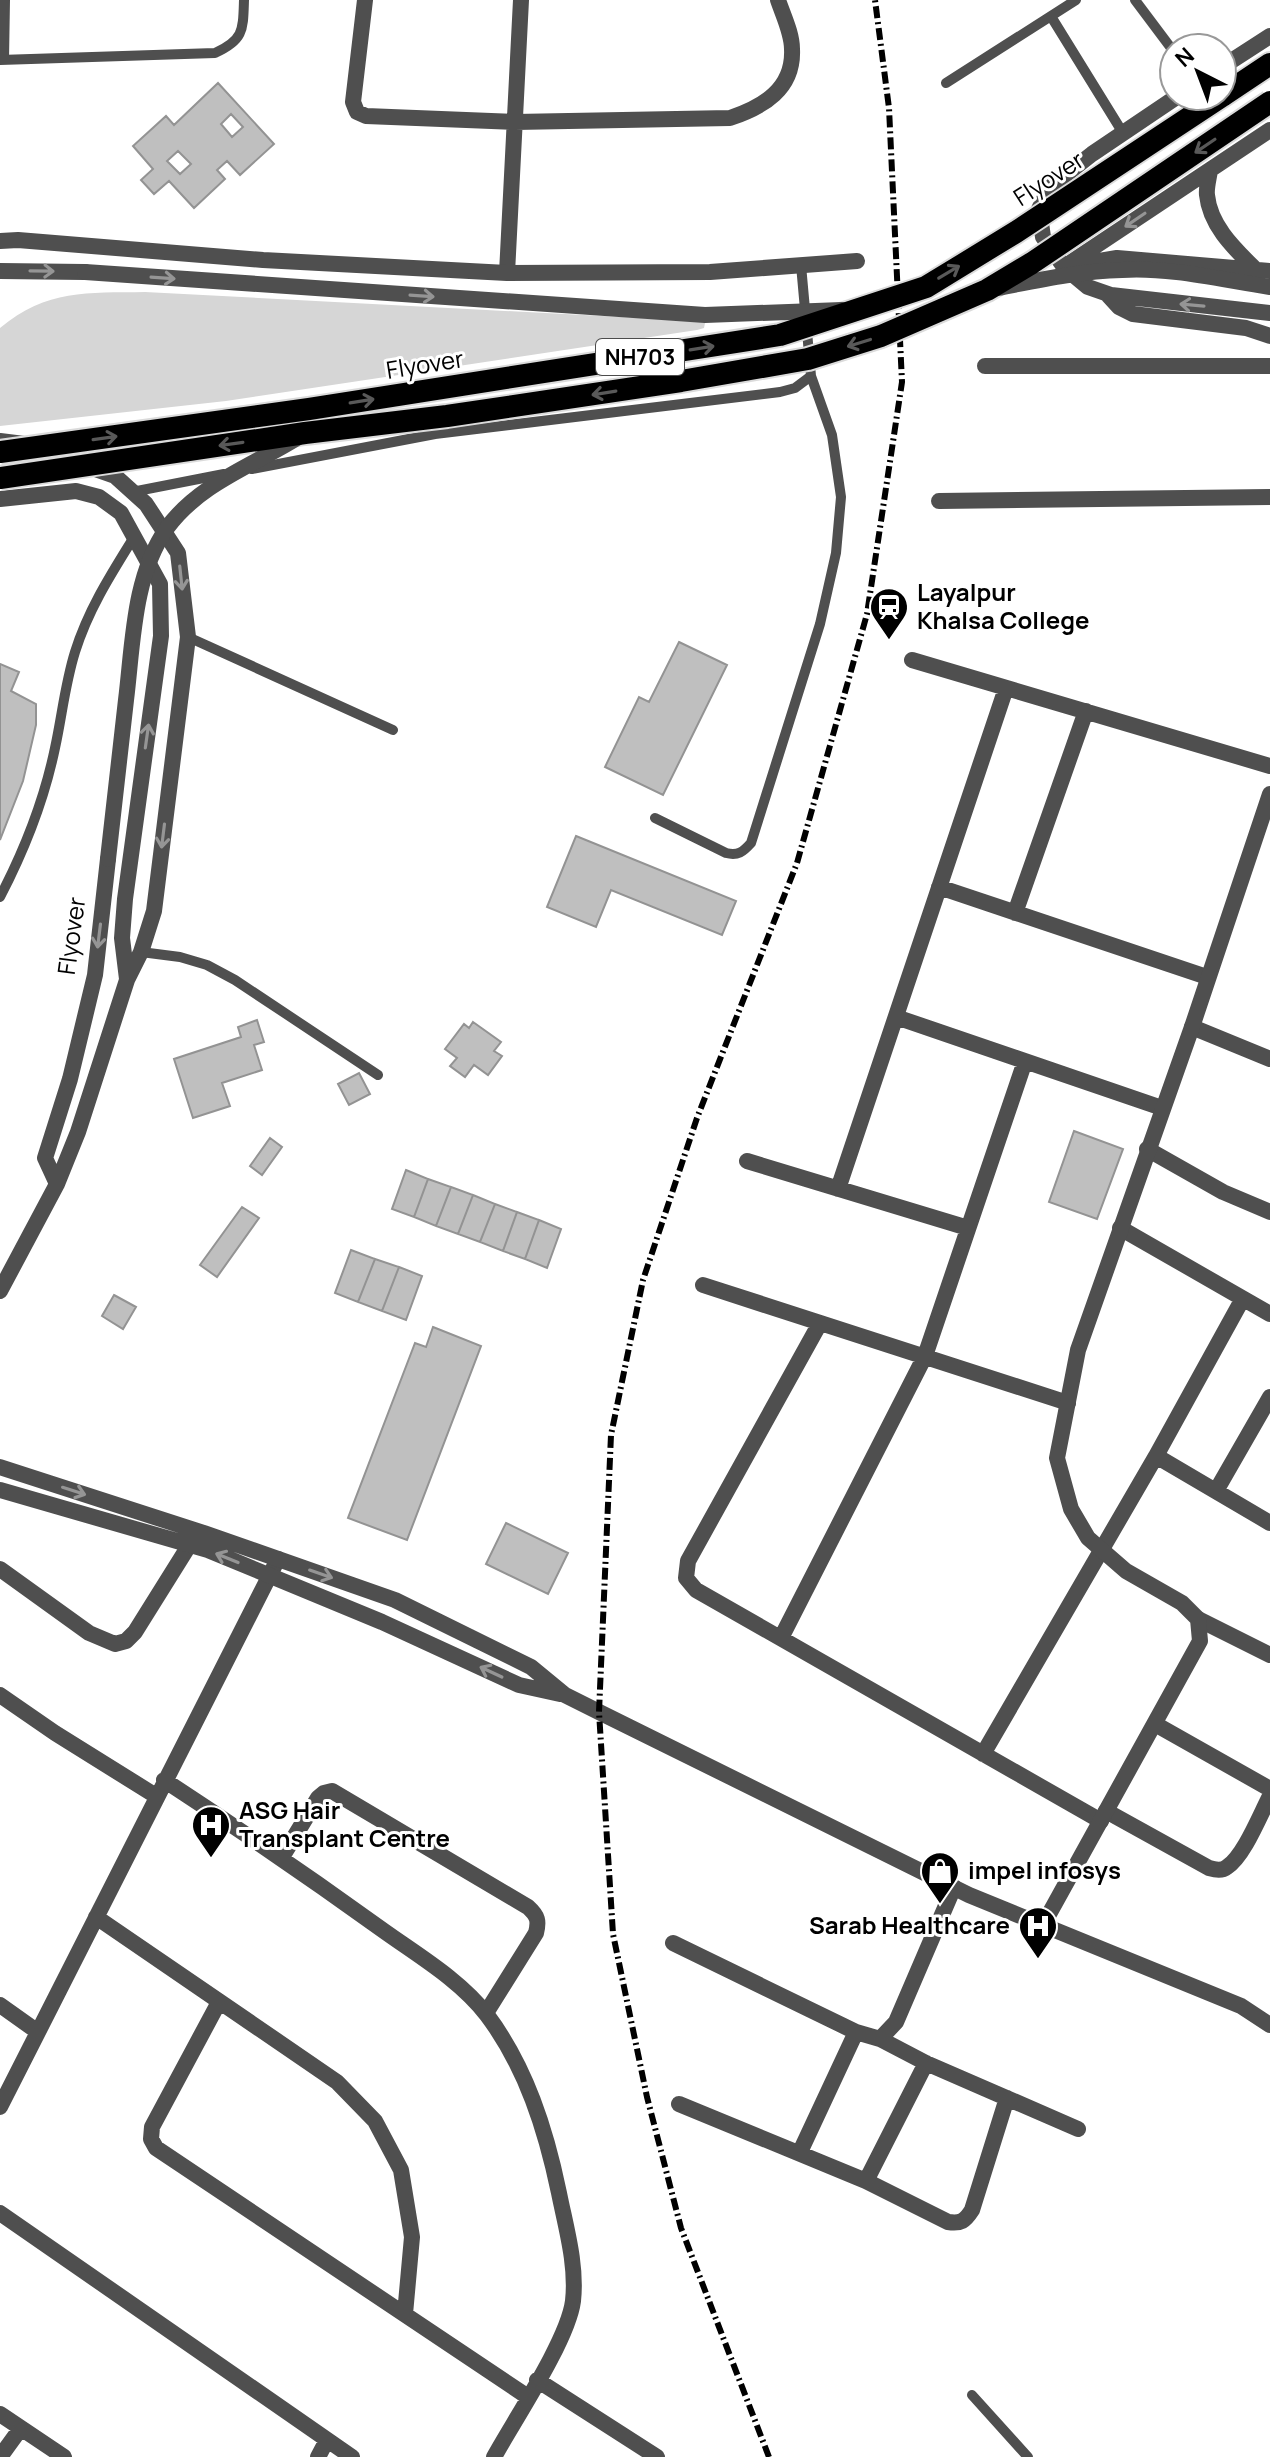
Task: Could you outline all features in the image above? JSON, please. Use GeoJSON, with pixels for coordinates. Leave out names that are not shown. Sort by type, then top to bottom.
{"type":"FeatureCollection","features":[{"type":"Feature","properties":{"kind":"highway","name":"Flyover"},"geometry":{"type":"LineString","coordinates":[[1238,85],[1270,64]]}},
{"type":"Feature","properties":{"kind":"highway","name":"Flyover"},"geometry":{"type":"LineString","coordinates":[[0,478],[305,433],[463,414],[808,359],[881,336],[987,290],[1032,263],[1270,102]]}},
{"type":"Feature","properties":{"kind":"highway","name":"Flyover"},"geometry":{"type":"LineString","coordinates":[[0,452],[309,409],[780,335],[926,287],[1016,232],[1198,112]]}},
{"type":"Feature","properties":{"kind":"street"},"geometry":{"type":"LineString","coordinates":[[365,0],[353,102],[357,112],[366,116],[515,122],[730,118],[755,110],[774,95],[790,73],[793,47],[778,0]]}},
{"type":"Feature","properties":{"kind":"street"},"geometry":{"type":"LineString","coordinates":[[507,273],[521,0]]}},
{"type":"Feature","properties":{"kind":"street"},"geometry":{"type":"LineString","coordinates":[[1238,57],[1270,36]]}},
{"type":"Feature","properties":{"kind":"street"},"geometry":{"type":"LineString","coordinates":[[1158,109],[1050,187],[1039,209],[1043,237],[1064,267],[1088,287],[1106,294],[1270,313]]}},
{"type":"Feature","properties":{"kind":"street"},"geometry":{"type":"LineString","coordinates":[[1064,267],[1270,130]]}},
{"type":"Feature","properties":{"kind":"street"},"geometry":{"type":"LineString","coordinates":[[1210,170],[1206,194],[1222,233],[1262,270]]}},
{"type":"Feature","properties":{"kind":"street"},"geometry":{"type":"LineString","coordinates":[[0,241],[397,269],[507,273],[710,272],[857,261]]}},
{"type":"Feature","properties":{"kind":"street"},"geometry":{"type":"LineString","coordinates":[[1064,267],[1117,258],[1262,270]]}},
{"type":"Feature","properties":{"kind":"street","name":"Flyover"},"geometry":{"type":"LineString","coordinates":[[987,290],[1060,275],[1124,269],[1270,287]]}},
{"type":"Feature","properties":{"kind":"street","name":"Flyover"},"geometry":{"type":"LineString","coordinates":[[0,271],[85,272],[705,315],[820,309],[854,311]]}},
{"type":"Feature","properties":{"kind":"street"},"geometry":{"type":"LineString","coordinates":[[1106,294],[1119,307],[1133,314],[1246,328],[1270,336]]}},
{"type":"Feature","properties":{"kind":"street"},"geometry":{"type":"LineString","coordinates":[[985,366],[1270,366]]}},
{"type":"Feature","properties":{"kind":"street","name":"Flyover"},"geometry":{"type":"LineString","coordinates":[[57,1184],[45,1158],[70,1079],[95,975],[135,625],[147,565],[167,528],[195,500],[228,475],[305,433]]}},
{"type":"Feature","properties":{"kind":"street"},"geometry":{"type":"LineString","coordinates":[[0,441],[24,444],[115,476],[146,504],[178,553],[188,637],[154,911],[57,1184],[0,1291]]}},
{"type":"Feature","properties":{"kind":"street"},"geometry":{"type":"LineString","coordinates":[[0,499],[76,491],[99,497],[121,513],[160,584],[161,636],[125,899],[122,938],[127,980]]}},
{"type":"Feature","properties":{"kind":"street"},"geometry":{"type":"LineString","coordinates":[[939,501],[1270,497]]}},
{"type":"Feature","properties":{"kind":"street"},"geometry":{"type":"LineString","coordinates":[[912,660],[1270,766]]}},
{"type":"Feature","properties":{"kind":"street"},"geometry":{"type":"LineString","coordinates":[[838,1189],[1006,688]]}},
{"type":"Feature","properties":{"kind":"street"},"geometry":{"type":"LineString","coordinates":[[1015,913],[1086,711]]}},
{"type":"Feature","properties":{"kind":"street"},"geometry":{"type":"LineString","coordinates":[[1270,794],[1078,1350],[1057,1458],[1071,1509],[1088,1538],[1126,1571],[1182,1603],[1198,1619],[1270,1655]]}},
{"type":"Feature","properties":{"kind":"street"},"geometry":{"type":"LineString","coordinates":[[939,887],[1207,977]]}},
{"type":"Feature","properties":{"kind":"street"},"geometry":{"type":"LineString","coordinates":[[896,1017],[1162,1108]]}},
{"type":"Feature","properties":{"kind":"street"},"geometry":{"type":"LineString","coordinates":[[1192,1027],[1270,1059]]}},
{"type":"Feature","properties":{"kind":"street"},"geometry":{"type":"LineString","coordinates":[[781,1638],[925,1356],[1025,1061]]}},
{"type":"Feature","properties":{"kind":"street"},"geometry":{"type":"LineString","coordinates":[[1147,1149],[1223,1192],[1270,1212]]}},
{"type":"Feature","properties":{"kind":"street"},"geometry":{"type":"LineString","coordinates":[[747,1161],[968,1228]]}},
{"type":"Feature","properties":{"kind":"street"},"geometry":{"type":"LineString","coordinates":[[1120,1228],[1270,1314]]}},
{"type":"Feature","properties":{"kind":"street"},"geometry":{"type":"LineString","coordinates":[[703,1285],[1068,1403]]}},
{"type":"Feature","properties":{"kind":"street"},"geometry":{"type":"LineString","coordinates":[[983,1754],[1156,1456],[1242,1300]]}},
{"type":"Feature","properties":{"kind":"street"},"geometry":{"type":"LineString","coordinates":[[820,1323],[688,1561],[686,1578],[696,1590],[983,1754],[1209,1868],[1226,1869],[1236,1858],[1270,1796]]}},
{"type":"Feature","properties":{"kind":"street"},"geometry":{"type":"LineString","coordinates":[[1216,1491],[1270,1397]]}},
{"type":"Feature","properties":{"kind":"street"},"geometry":{"type":"LineString","coordinates":[[1156,1456],[1270,1523]]}},
{"type":"Feature","properties":{"kind":"street"},"geometry":{"type":"LineString","coordinates":[[0,1467],[395,1600],[531,1667],[565,1695],[954,1887],[1241,2006],[1270,2025]]}},
{"type":"Feature","properties":{"kind":"street"},"geometry":{"type":"LineString","coordinates":[[0,1490],[190,1544],[382,1622],[519,1685],[565,1695]]}},
{"type":"Feature","properties":{"kind":"street"},"geometry":{"type":"LineString","coordinates":[[0,1569],[89,1633],[115,1644],[126,1641],[135,1632],[190,1544]]}},
{"type":"Feature","properties":{"kind":"street"},"geometry":{"type":"LineString","coordinates":[[0,2107],[278,1559]]}},
{"type":"Feature","properties":{"kind":"street"},"geometry":{"type":"LineString","coordinates":[[1043,1925],[1200,1641],[1198,1619]]}},
{"type":"Feature","properties":{"kind":"street"},"geometry":{"type":"LineString","coordinates":[[0,1695],[156,1796]]}},
{"type":"Feature","properties":{"kind":"street"},"geometry":{"type":"LineString","coordinates":[[1155,1724],[1270,1789]]}},
{"type":"Feature","properties":{"kind":"street"},"geometry":{"type":"LineString","coordinates":[[164,1780],[282,1857],[444,1974],[486,2013],[510,2050],[537,2107],[552,2160],[573,2265],[573,2303],[561,2338],[494,2457]]}},
{"type":"Feature","properties":{"kind":"street"},"geometry":{"type":"LineString","coordinates":[[282,1857],[318,1798],[332,1791],[528,1907],[536,1914],[539,1923],[536,1933],[486,2013]]}},
{"type":"Feature","properties":{"kind":"street"},"geometry":{"type":"LineString","coordinates":[[880,2039],[896,2022],[954,1887]]}},
{"type":"Feature","properties":{"kind":"street"},"geometry":{"type":"LineString","coordinates":[[96,1917],[337,2082],[375,2121],[401,2170],[406,2197],[412,2237],[405,2314]]}},
{"type":"Feature","properties":{"kind":"street"},"geometry":{"type":"LineString","coordinates":[[673,1943],[856,2032],[880,2039],[926,2063],[1078,2129]]}},
{"type":"Feature","properties":{"kind":"street"},"geometry":{"type":"LineString","coordinates":[[219,2002],[152,2127],[151,2139],[156,2148],[528,2397]]}},
{"type":"Feature","properties":{"kind":"street"},"geometry":{"type":"LineString","coordinates":[[0,2005],[38,2032]]}},
{"type":"Feature","properties":{"kind":"street"},"geometry":{"type":"LineString","coordinates":[[1241,2006],[1270,2010]]}},
{"type":"Feature","properties":{"kind":"street"},"geometry":{"type":"LineString","coordinates":[[800,2152],[856,2032]]}},
{"type":"Feature","properties":{"kind":"street"},"geometry":{"type":"LineString","coordinates":[[866,2181],[926,2063]]}},
{"type":"Feature","properties":{"kind":"street"},"geometry":{"type":"LineString","coordinates":[[679,2104],[800,2152],[958,2224],[966,2220],[972,2210],[1007,2098]]}},
{"type":"Feature","properties":{"kind":"street"},"geometry":{"type":"LineString","coordinates":[[1,2215],[352,2457]]}},
{"type":"Feature","properties":{"kind":"street"},"geometry":{"type":"LineString","coordinates":[[537,2380],[657,2457]]}},
{"type":"Feature","properties":{"kind":"street"},"geometry":{"type":"LineString","coordinates":[[0,2414],[64,2457]]}},
{"type":"Feature","properties":{"kind":"street"},"geometry":{"type":"LineString","coordinates":[[0,2457],[21,2428]]}},
{"type":"Feature","properties":{"kind":"street"},"geometry":{"type":"LineString","coordinates":[[318,2457],[327,2440]]}},
{"type":"Feature","properties":{"kind":"lane"},"geometry":{"type":"LineString","coordinates":[[5,0],[2,60],[215,53],[232,45],[243,28],[244,0]]}},
{"type":"Feature","properties":{"kind":"lane"},"geometry":{"type":"LineString","coordinates":[[946,83],[1076,0]]}},
{"type":"Feature","properties":{"kind":"lane"},"geometry":{"type":"LineString","coordinates":[[1135,0],[1159,32]]}},
{"type":"Feature","properties":{"kind":"lane"},"geometry":{"type":"LineString","coordinates":[[1052,18],[1123,133]]}},
{"type":"Feature","properties":{"kind":"lane"},"geometry":{"type":"LineString","coordinates":[[655,818],[726,853],[735,855],[743,852],[751,843],[820,624],[836,553],[841,497],[832,435],[811,376],[801,265]]}},
{"type":"Feature","properties":{"kind":"lane"},"geometry":{"type":"LineString","coordinates":[[132,492],[435,434],[780,392],[795,388],[811,376]]}},
{"type":"Feature","properties":{"kind":"lane"},"geometry":{"type":"LineString","coordinates":[[0,897],[32,831],[49,773],[62,700],[76,651],[93,607],[134,537]]}},
{"type":"Feature","properties":{"kind":"lane"},"geometry":{"type":"LineString","coordinates":[[188,637],[393,730]]}},
{"type":"Feature","properties":{"kind":"lane"},"geometry":{"type":"LineString","coordinates":[[141,952],[180,957],[207,965],[235,980],[378,1075]]}},
{"type":"Feature","properties":{"kind":"lane"},"geometry":{"type":"LineString","coordinates":[[972,2395],[1028,2457]]}},
{"type":"Feature","properties":{"kind":"shaded area"},"geometry":{"type":"Polygon","coordinates":[[[145,292],[705,323],[704,328],[697,330],[226,401],[0,426],[0,328],[17,315],[51,300],[86,294],[145,292]]]}},
{"type":"Feature","properties":{"kind":"building"},"geometry":{"type":"Polygon","coordinates":[[[218,83],[274,144],[240,175],[227,161],[217,170],[225,179],[194,208],[169,181],[154,194],[141,180],[153,169],[133,146],[166,116],[174,125],[218,83]],[[231,114],[221,124],[232,137],[243,127],[231,114]],[[178,151],[167,161],[180,174],[191,164],[178,151]]]}},
{"type":"Feature","properties":{"kind":"building"},"geometry":{"type":"Polygon","coordinates":[[[679,642],[727,665],[663,795],[605,767],[639,697],[649,702],[679,642]]]}},
{"type":"Feature","properties":{"kind":"building"},"geometry":{"type":"Polygon","coordinates":[[[0,664],[19,672],[11,691],[36,704],[36,725],[23,781],[0,840],[0,664]]]}},
{"type":"Feature","properties":{"kind":"building"},"geometry":{"type":"Polygon","coordinates":[[[576,836],[736,901],[722,935],[611,890],[596,927],[547,907],[576,836]]]}},
{"type":"Feature","properties":{"kind":"building"},"geometry":{"type":"Polygon","coordinates":[[[257,1020],[264,1042],[254,1045],[262,1070],[222,1083],[230,1106],[193,1118],[174,1059],[241,1037],[238,1027],[257,1020]]]}},
{"type":"Feature","properties":{"kind":"building"},"geometry":{"type":"Polygon","coordinates":[[[473,1022],[501,1042],[494,1051],[502,1056],[488,1075],[474,1065],[465,1077],[450,1066],[457,1058],[445,1049],[464,1024],[469,1028],[473,1022]]]}},
{"type":"Feature","properties":{"kind":"building"},"geometry":{"type":"Polygon","coordinates":[[[359,1073],[370,1094],[349,1105],[338,1084],[359,1073]]]}},
{"type":"Feature","properties":{"kind":"building"},"geometry":{"type":"Polygon","coordinates":[[[1074,1131],[1123,1149],[1097,1219],[1049,1202],[1074,1131]]]}},
{"type":"Feature","properties":{"kind":"building"},"geometry":{"type":"Polygon","coordinates":[[[270,1138],[282,1147],[262,1175],[250,1166],[270,1138]]]}},
{"type":"Feature","properties":{"kind":"building"},"geometry":{"type":"Polygon","coordinates":[[[406,1170],[428,1179],[414,1217],[392,1209],[406,1170]]]}},
{"type":"Feature","properties":{"kind":"building"},"geometry":{"type":"Polygon","coordinates":[[[428,1179],[451,1187],[436,1226],[414,1217],[428,1179]]]}},
{"type":"Feature","properties":{"kind":"building"},"geometry":{"type":"Polygon","coordinates":[[[451,1187],[473,1195],[458,1234],[436,1226],[451,1187]]]}},
{"type":"Feature","properties":{"kind":"building"},"geometry":{"type":"Polygon","coordinates":[[[473,1195],[495,1204],[480,1242],[458,1234],[473,1195]]]}},
{"type":"Feature","properties":{"kind":"building"},"geometry":{"type":"Polygon","coordinates":[[[495,1204],[517,1212],[503,1251],[480,1242],[495,1204]]]}},
{"type":"Feature","properties":{"kind":"building"},"geometry":{"type":"Polygon","coordinates":[[[242,1207],[259,1218],[217,1277],[200,1265],[242,1207]]]}},
{"type":"Feature","properties":{"kind":"building"},"geometry":{"type":"Polygon","coordinates":[[[517,1212],[539,1220],[525,1259],[503,1251],[517,1212]]]}},
{"type":"Feature","properties":{"kind":"building"},"geometry":{"type":"Polygon","coordinates":[[[539,1220],[561,1229],[547,1268],[525,1259],[539,1220]]]}},
{"type":"Feature","properties":{"kind":"building"},"geometry":{"type":"Polygon","coordinates":[[[351,1250],[375,1259],[358,1302],[335,1293],[351,1250]]]}},
{"type":"Feature","properties":{"kind":"building"},"geometry":{"type":"Polygon","coordinates":[[[375,1259],[399,1267],[382,1311],[358,1302],[375,1259]]]}},
{"type":"Feature","properties":{"kind":"building"},"geometry":{"type":"Polygon","coordinates":[[[399,1267],[422,1276],[406,1320],[382,1311],[399,1267]]]}},
{"type":"Feature","properties":{"kind":"building"},"geometry":{"type":"Polygon","coordinates":[[[114,1295],[136,1307],[123,1329],[102,1316],[114,1295]]]}},
{"type":"Feature","properties":{"kind":"building"},"geometry":{"type":"Polygon","coordinates":[[[433,1327],[481,1346],[407,1540],[348,1518],[415,1343],[426,1347],[433,1327]]]}},
{"type":"Feature","properties":{"kind":"building"},"geometry":{"type":"Polygon","coordinates":[[[506,1523],[568,1553],[548,1594],[486,1564],[506,1523]]]}},
{"type":"Feature","properties":{"kind":"railway"},"geometry":{"type":"LineString","coordinates":[[769,2457],[681,2228],[647,2097],[613,1934],[599,1712],[611,1435],[643,1280],[697,1118],[797,863],[867,614],[902,382],[889,108],[875,0]]}},
{"type":"Feature","properties":{"kind":"place","name":"Layalpur Khalsa College"},"geometry":{"type":"Point","coordinates":[889,641]}},
{"type":"Feature","properties":{"kind":"place","name":"ASG Hair Transplant Centre"},"geometry":{"type":"Point","coordinates":[211,1859]}},
{"type":"Feature","properties":{"kind":"place","name":"impel infosys"},"geometry":{"type":"Point","coordinates":[940,1905]}},
{"type":"Feature","properties":{"kind":"place","name":"Sarab Healthcare"},"geometry":{"type":"Point","coordinates":[1038,1960]}}]}
